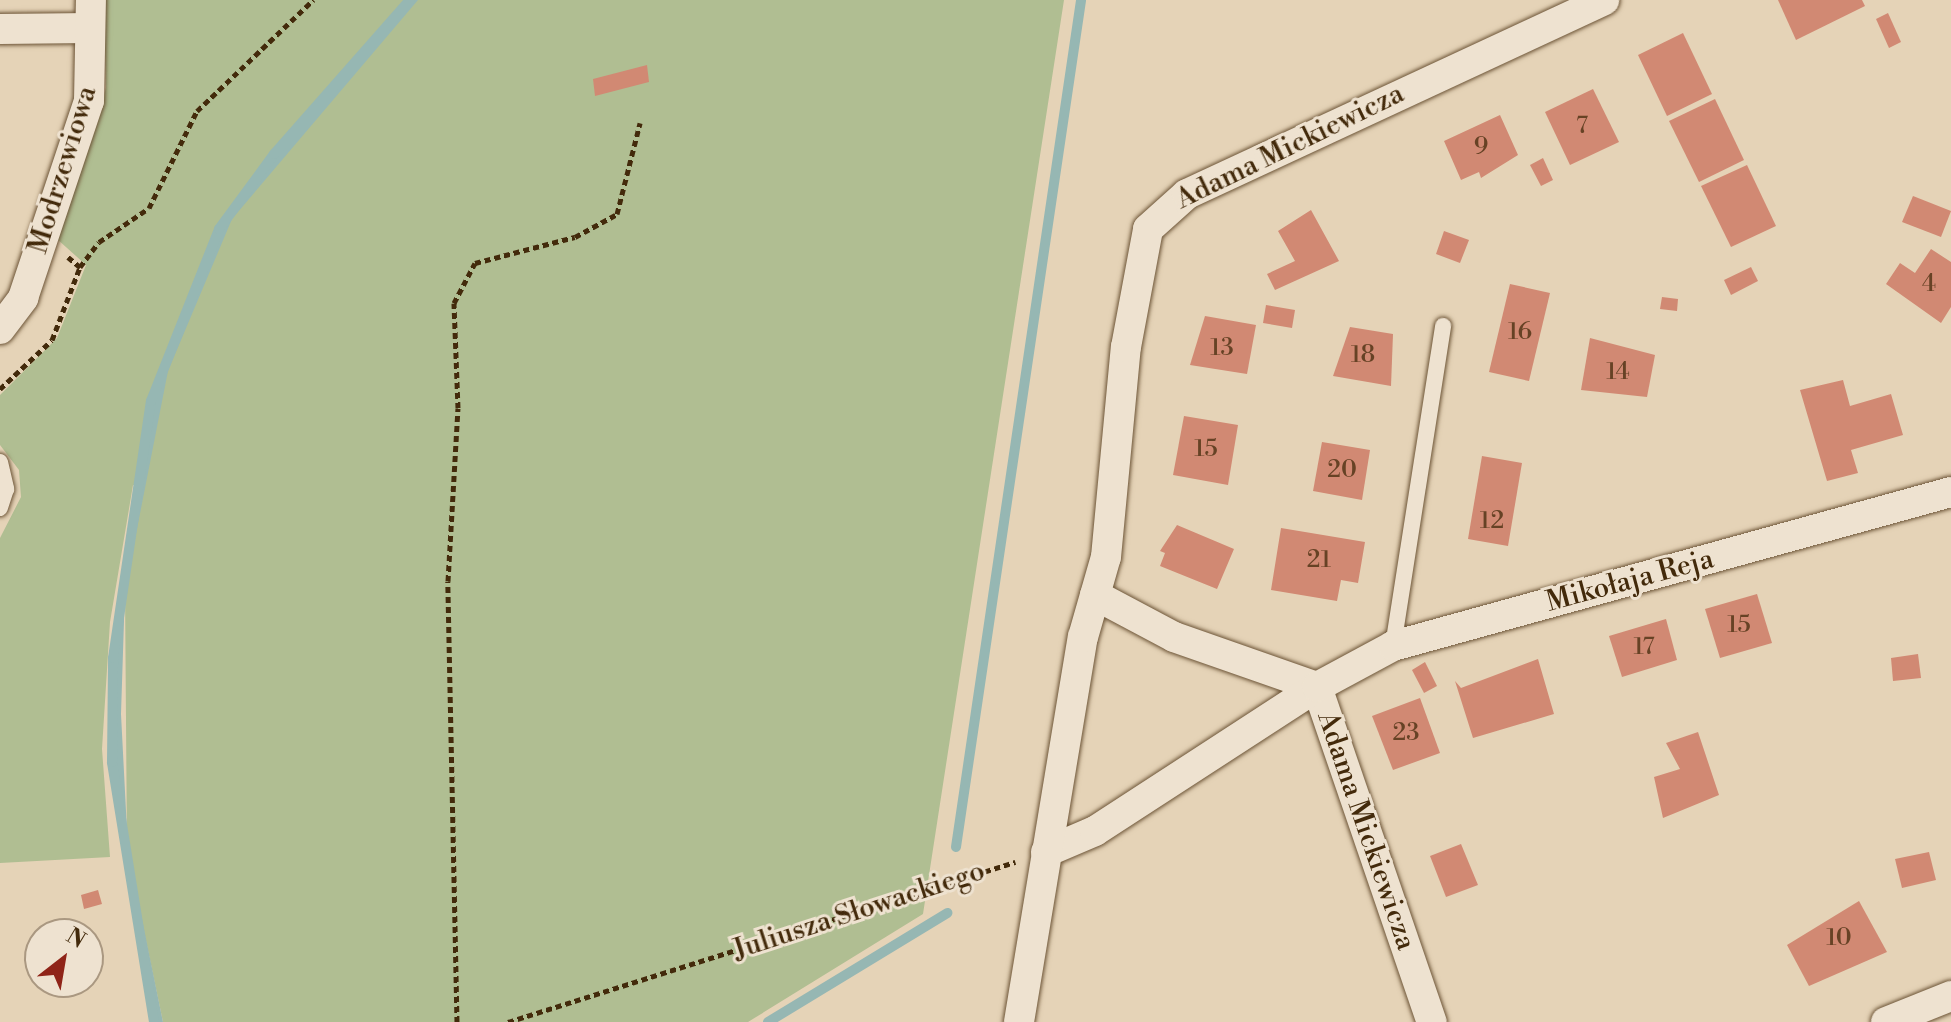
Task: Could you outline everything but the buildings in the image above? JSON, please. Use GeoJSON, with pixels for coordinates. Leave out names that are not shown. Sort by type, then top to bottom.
{"type":"FeatureCollection","features":[{"type":"Feature","properties":{"kind":"street","name":"Adama Mickiewicza"},"geometry":{"type":"LineString","coordinates":[[1046,852],[1095,595],[1106,557],[1140,245],[1164,208],[1604,0]]}},
{"type":"Feature","properties":{"kind":"street"},"geometry":{"type":"LineString","coordinates":[[0,29],[91,14]]}},
{"type":"Feature","properties":{"kind":"street","name":"Modrzewiowa"},"geometry":{"type":"LineString","coordinates":[[0,329],[23,298],[89,101],[91,14]]}},
{"type":"Feature","properties":{"kind":"street","name":"Mikołaja Reja"},"geometry":{"type":"LineString","coordinates":[[1046,852],[1108,824],[1317,687],[1393,646],[1951,492]]}},
{"type":"Feature","properties":{"kind":"street","name":"Adama Mickiewicza"},"geometry":{"type":"LineString","coordinates":[[1095,595],[1174,637],[1317,687],[1432,1022]]}},
{"type":"Feature","properties":{"kind":"street"},"geometry":{"type":"LineString","coordinates":[[1019,1022],[1046,852]]}},
{"type":"Feature","properties":{"kind":"street"},"geometry":{"type":"LineString","coordinates":[[1886,1022],[1951,996]]}},
{"type":"Feature","properties":{"kind":"lane"},"geometry":{"type":"LineString","coordinates":[[1393,646],[1443,326]]}},
{"type":"Feature","properties":{"kind":"lane"},"geometry":{"type":"LineString","coordinates":[[0,462],[6,489],[0,508]]}},
{"type":"Feature","properties":{"kind":"path"},"geometry":{"type":"LineString","coordinates":[[0,389],[52,340],[80,267],[99,242],[149,208],[197,111],[313,0]]}},
{"type":"Feature","properties":{"kind":"path"},"geometry":{"type":"LineString","coordinates":[[457,1022],[448,581],[458,408],[454,303],[475,263],[575,237],[617,214],[640,123]]}},
{"type":"Feature","properties":{"kind":"path"},"geometry":{"type":"LineString","coordinates":[[43,242],[80,267]]}},
{"type":"Feature","properties":{"kind":"path","name":"Juliusza Słowackiego"},"geometry":{"type":"LineString","coordinates":[[508,1022],[1046,852]]}},
{"type":"Feature","properties":{"kind":"green space"},"geometry":{"type":"Polygon","coordinates":[[[104,0],[1064,0],[923,914],[748,1022],[163,1022],[127,850],[125,590],[144,486],[133,485],[110,622],[102,749],[110,857],[0,863],[0,538],[21,497],[19,470],[0,445],[0,395],[57,338],[86,265],[57,239],[106,88],[104,0]]]}},
{"type":"Feature","properties":{"kind":"water"},"geometry":{"type":"Polygon","coordinates":[[[410,0],[418,0],[232,219],[168,371],[125,590],[121,714],[128,850],[163,1022],[154,1022],[112,762],[113,658],[151,401],[219,229],[274,154],[410,0]]]}},
{"type":"Feature","properties":{"kind":"waterway"},"geometry":{"type":"LineString","coordinates":[[154,1022],[112,762],[113,658],[151,401],[219,229],[274,154],[410,0]]}},
{"type":"Feature","properties":{"kind":"waterway"},"geometry":{"type":"LineString","coordinates":[[956,847],[1081,0]]}},
{"type":"Feature","properties":{"kind":"waterway"},"geometry":{"type":"LineString","coordinates":[[768,1022],[947,913]]}}]}
